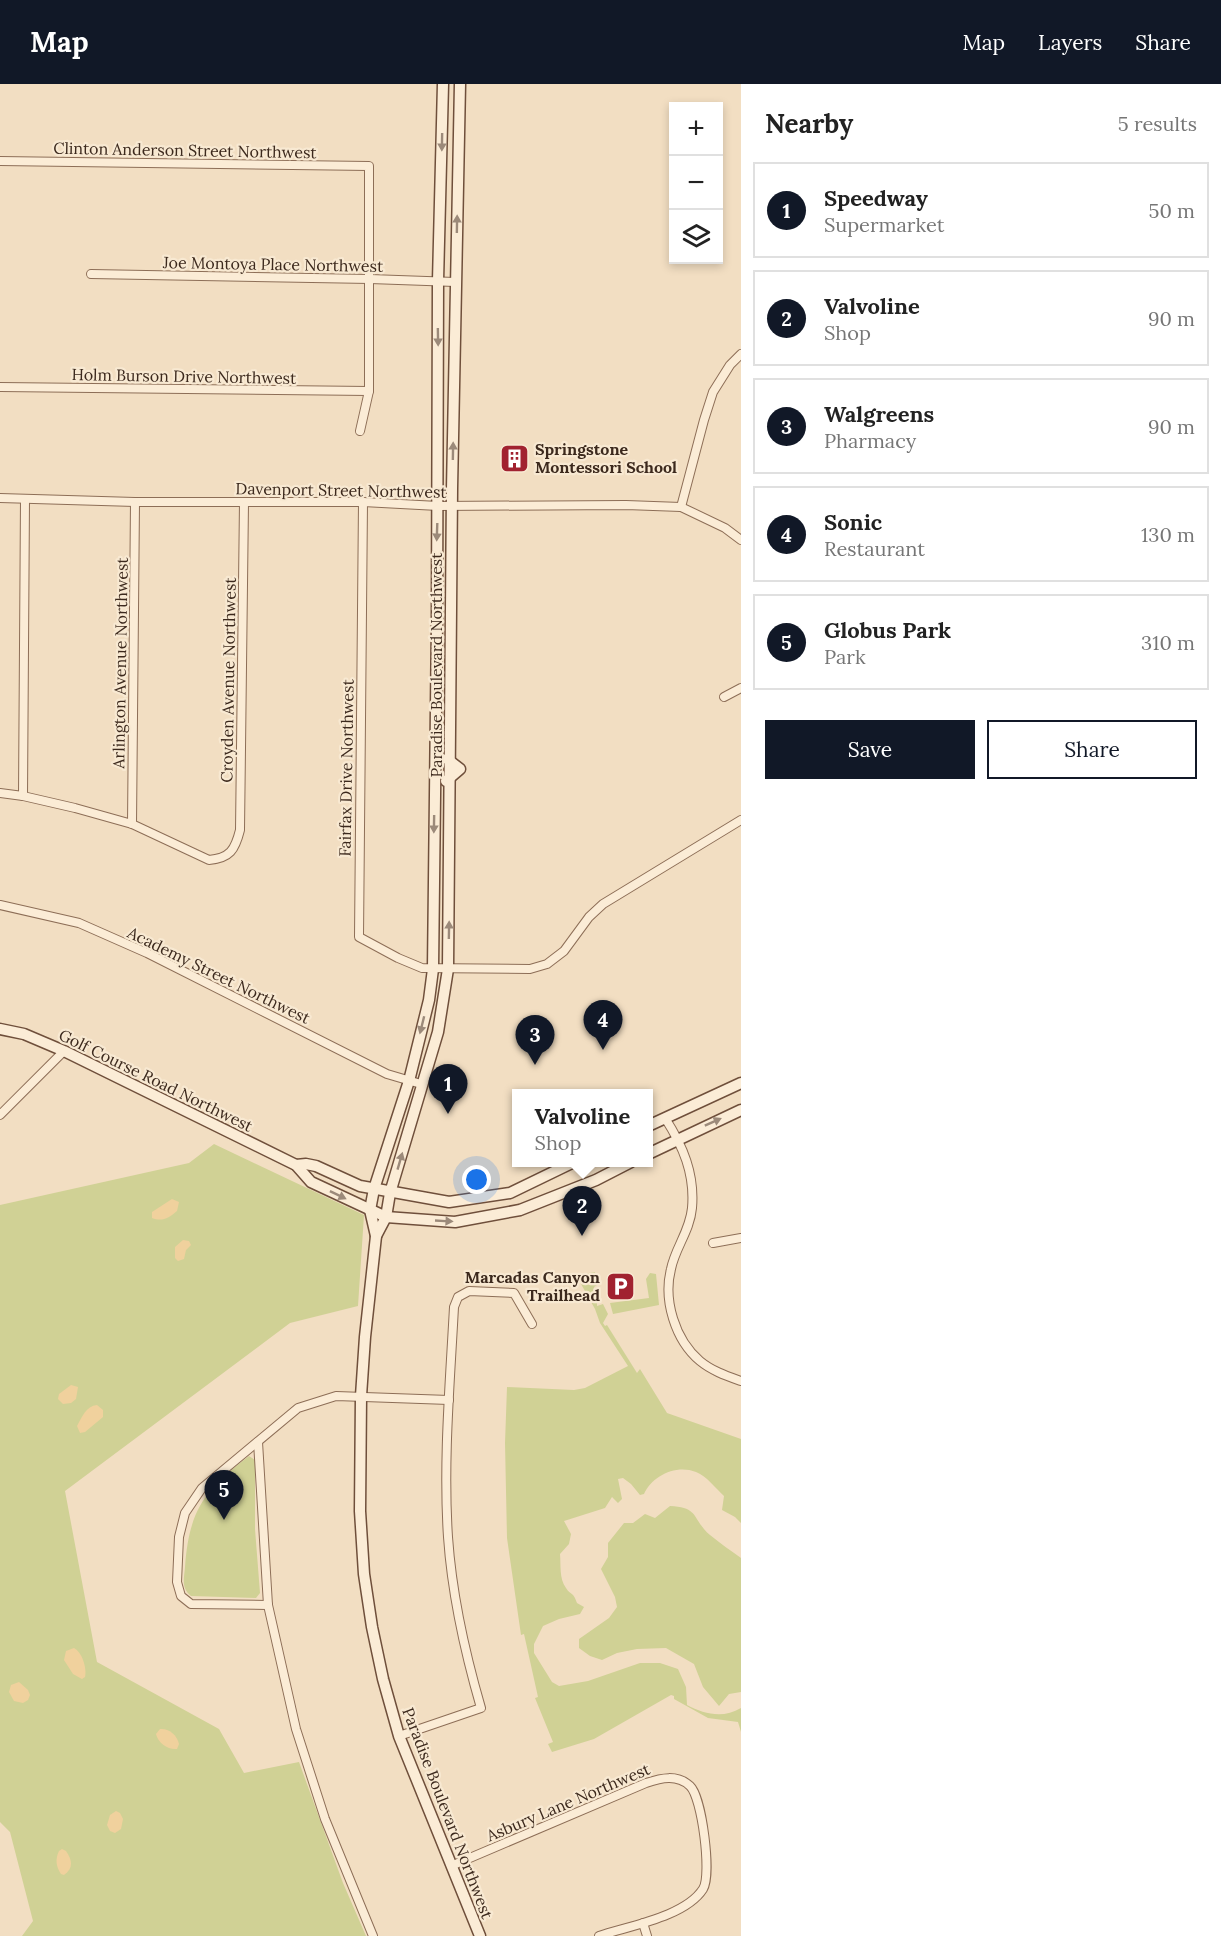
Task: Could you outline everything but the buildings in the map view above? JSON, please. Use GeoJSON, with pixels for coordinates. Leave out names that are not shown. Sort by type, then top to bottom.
{"type":"FeatureCollection","features":[{"type":"Feature","properties":{"kind":"street","name":"Paradise Boulevard Northwest"},"geometry":{"type":"LineString","coordinates":[[443,84],[438,281],[438,506],[435,573],[432,969],[429,1000],[409,1081],[374,1189],[370,1210],[376,1236],[365,1337],[360,1511],[364,1574],[383,1679],[399,1736],[480,1936]]}},
{"type":"Feature","properties":{"kind":"street","name":"Paradise Boulevard Northwest"},"geometry":{"type":"LineString","coordinates":[[376,1236],[386,1217],[390,1193],[438,1032],[448,969],[450,778],[460,769],[450,762],[455,282],[460,84]]}},
{"type":"Feature","properties":{"kind":"street","name":"Clinton Anderson Street Northwest"},"geometry":{"type":"LineString","coordinates":[[0,161],[369,166],[370,279]]}},
{"type":"Feature","properties":{"kind":"street","name":"Joe Montoya Place Northwest"},"geometry":{"type":"LineString","coordinates":[[92,274],[455,282]]}},
{"type":"Feature","properties":{"kind":"street"},"geometry":{"type":"LineString","coordinates":[[360,431],[369,391],[370,279]]}},
{"type":"Feature","properties":{"kind":"street"},"geometry":{"type":"LineString","coordinates":[[741,354],[730,365],[713,392],[681,507],[725,528],[741,540]]}},
{"type":"Feature","properties":{"kind":"street","name":"Holm Burson Drive Northwest"},"geometry":{"type":"LineString","coordinates":[[0,387],[369,391]]}},
{"type":"Feature","properties":{"kind":"street","name":"Davenport Street Northwest"},"geometry":{"type":"LineString","coordinates":[[0,498],[135,502],[363,502],[438,506],[681,507]]}},
{"type":"Feature","properties":{"kind":"street"},"geometry":{"type":"LineString","coordinates":[[23,796],[25,499]]}},
{"type":"Feature","properties":{"kind":"street","name":"Arlington Avenue Northwest"},"geometry":{"type":"LineString","coordinates":[[132,824],[135,502]]}},
{"type":"Feature","properties":{"kind":"street","name":"Croyden Avenue Northwest"},"geometry":{"type":"LineString","coordinates":[[132,824],[208,860],[228,855],[236,846],[240,830],[244,502]]}},
{"type":"Feature","properties":{"kind":"street","name":"Fairfax Drive Northwest"},"geometry":{"type":"LineString","coordinates":[[363,502],[358,938],[422,968],[530,969],[547,964],[564,951],[589,917],[603,904],[741,820]]}},
{"type":"Feature","properties":{"kind":"street"},"geometry":{"type":"LineString","coordinates":[[435,573],[444,608],[451,619]]}},
{"type":"Feature","properties":{"kind":"street"},"geometry":{"type":"LineString","coordinates":[[724,698],[741,688]]}},
{"type":"Feature","properties":{"kind":"street"},"geometry":{"type":"LineString","coordinates":[[435,745],[450,762]]}},
{"type":"Feature","properties":{"kind":"street"},"geometry":{"type":"LineString","coordinates":[[435,792],[450,778]]}},
{"type":"Feature","properties":{"kind":"street"},"geometry":{"type":"LineString","coordinates":[[0,793],[23,796],[132,824]]}},
{"type":"Feature","properties":{"kind":"street"},"geometry":{"type":"LineString","coordinates":[[434,856],[449,837]]}},
{"type":"Feature","properties":{"kind":"street","name":"Academy Street Northwest"},"geometry":{"type":"LineString","coordinates":[[0,905],[79,923],[147,953],[387,1074],[421,1084]]}},
{"type":"Feature","properties":{"kind":"street","name":"Golf Course Road Northwest"},"geometry":{"type":"LineString","coordinates":[[0,1029],[24,1034],[64,1051],[296,1165],[311,1182],[386,1217],[455,1222],[520,1210],[596,1180],[621,1167]]}},
{"type":"Feature","properties":{"kind":"street"},"geometry":{"type":"LineString","coordinates":[[0,1115],[64,1051]]}},
{"type":"Feature","properties":{"kind":"street"},"geometry":{"type":"LineString","coordinates":[[653,1124],[741,1083]]}},
{"type":"Feature","properties":{"kind":"street"},"geometry":{"type":"LineString","coordinates":[[653,1151],[741,1110]]}},
{"type":"Feature","properties":{"kind":"street"},"geometry":{"type":"LineString","coordinates":[[665,1118],[678,1138],[690,1172],[692,1191],[692,1211],[669,1276],[673,1319],[684,1341],[699,1360],[717,1372],[741,1381]]}},
{"type":"Feature","properties":{"kind":"street","name":"Golf Course Road Northwest"},"geometry":{"type":"LineString","coordinates":[[296,1165],[316,1166],[360,1186],[449,1202],[510,1193],[564,1167]]}},
{"type":"Feature","properties":{"kind":"street"},"geometry":{"type":"LineString","coordinates":[[713,1243],[741,1238]]}},
{"type":"Feature","properties":{"kind":"street"},"geometry":{"type":"LineString","coordinates":[[399,1736],[481,1708],[469,1667],[453,1584],[448,1539],[446,1496],[454,1307],[458,1297],[469,1291],[514,1293],[532,1324]]}},
{"type":"Feature","properties":{"kind":"street"},"geometry":{"type":"LineString","coordinates":[[268,1605],[191,1604],[181,1596],[177,1582],[178,1536],[185,1513],[202,1488],[298,1408],[336,1396],[449,1400]]}},
{"type":"Feature","properties":{"kind":"street"},"geometry":{"type":"LineString","coordinates":[[258,1442],[268,1605],[296,1729],[325,1819],[373,1936]]}},
{"type":"Feature","properties":{"kind":"street","name":"Asbury Lane Northwest"},"geometry":{"type":"LineString","coordinates":[[451,1866],[646,1783],[663,1777],[680,1779],[691,1787],[697,1798],[708,1863],[707,1878],[703,1889],[687,1904],[643,1923],[598,1936]]}},
{"type":"Feature","properties":{"kind":"street"},"geometry":{"type":"LineString","coordinates":[[643,1923],[647,1936]]}},
{"type":"Feature","properties":{"kind":"green space"},"geometry":{"type":"Polygon","coordinates":[[[214,1144],[364,1215],[358,1306],[290,1323],[65,1491],[97,1662],[219,1729],[244,1773],[299,1762],[343,1883],[366,1936],[22,1936],[33,1921],[10,1832],[0,1822],[0,1205],[189,1163],[214,1144]]]}},
{"type":"Feature","properties":{"kind":"green space"},"geometry":{"type":"Polygon","coordinates":[[[595,1272],[597,1285],[594,1287],[597,1306],[603,1304],[608,1314],[603,1323],[607,1325],[637,1373],[640,1369],[667,1413],[741,1439],[741,1523],[722,1510],[724,1496],[696,1472],[681,1470],[666,1473],[653,1482],[644,1494],[640,1495],[623,1478],[618,1479],[622,1499],[618,1503],[612,1497],[605,1508],[564,1521],[571,1534],[569,1544],[560,1554],[562,1580],[577,1603],[584,1607],[580,1614],[543,1626],[534,1644],[534,1653],[552,1682],[559,1686],[588,1681],[640,1663],[660,1663],[678,1669],[686,1687],[687,1705],[714,1714],[727,1713],[741,1708],[741,1732],[738,1722],[708,1718],[674,1699],[671,1695],[594,1739],[552,1752],[548,1744],[553,1742],[535,1698],[538,1697],[524,1634],[521,1635],[507,1538],[505,1443],[507,1387],[574,1390],[585,1388],[628,1366],[600,1323],[576,1275],[595,1272]]]}},
{"type":"Feature","properties":{"kind":"green space"},"geometry":{"type":"Polygon","coordinates":[[[650,1273],[656,1274],[659,1305],[613,1314],[610,1303],[649,1298],[646,1279],[650,1273]]]}},
{"type":"Feature","properties":{"kind":"green space"},"geometry":{"type":"Polygon","coordinates":[[[249,1456],[255,1460],[255,1529],[260,1593],[256,1598],[191,1596],[184,1586],[184,1579],[187,1548],[195,1516],[210,1491],[249,1456]]]}},
{"type":"Feature","properties":{"kind":"green space"},"geometry":{"type":"Polygon","coordinates":[[[670,1506],[691,1512],[710,1535],[741,1558],[741,1692],[729,1694],[719,1706],[703,1687],[694,1664],[666,1648],[637,1649],[617,1653],[602,1660],[590,1656],[579,1648],[579,1639],[609,1618],[617,1607],[615,1597],[601,1569],[608,1557],[608,1543],[624,1523],[633,1523],[645,1514],[655,1518],[670,1506]]]}},
{"type":"Feature","properties":{"kind":"sand"},"geometry":{"type":"Polygon","coordinates":[[[172,1199],[179,1202],[177,1211],[165,1219],[152,1218],[152,1212],[172,1199]]]}},
{"type":"Feature","properties":{"kind":"sand"},"geometry":{"type":"Polygon","coordinates":[[[183,1240],[189,1241],[191,1245],[186,1250],[184,1259],[178,1261],[175,1258],[175,1247],[183,1240]]]}},
{"type":"Feature","properties":{"kind":"sand"},"geometry":{"type":"Polygon","coordinates":[[[71,1385],[78,1387],[76,1399],[71,1403],[63,1404],[58,1399],[59,1394],[71,1385]]]}},
{"type":"Feature","properties":{"kind":"sand"},"geometry":{"type":"Polygon","coordinates":[[[97,1405],[103,1410],[103,1417],[85,1432],[80,1433],[77,1426],[83,1416],[90,1407],[97,1405]]]}},
{"type":"Feature","properties":{"kind":"sand"},"geometry":{"type":"Polygon","coordinates":[[[74,1648],[82,1657],[85,1665],[85,1677],[82,1679],[73,1674],[64,1660],[66,1651],[74,1648]]]}},
{"type":"Feature","properties":{"kind":"sand"},"geometry":{"type":"Polygon","coordinates":[[[19,1682],[30,1695],[23,1703],[14,1701],[9,1692],[11,1685],[19,1682]]]}},
{"type":"Feature","properties":{"kind":"sand"},"geometry":{"type":"Polygon","coordinates":[[[160,1729],[174,1735],[179,1744],[177,1749],[161,1743],[156,1734],[160,1729]]]}},
{"type":"Feature","properties":{"kind":"sand"},"geometry":{"type":"Polygon","coordinates":[[[116,1811],[123,1819],[121,1829],[115,1833],[110,1831],[107,1825],[110,1815],[116,1811]]]}},
{"type":"Feature","properties":{"kind":"sand"},"geometry":{"type":"Polygon","coordinates":[[[62,1849],[66,1851],[71,1861],[69,1870],[64,1875],[59,1871],[57,1863],[59,1851],[62,1849]]]}},
{"type":"Feature","properties":{"kind":"place","name":"Springstone Montessori School"},"geometry":{"type":"Point","coordinates":[514,458]}},
{"type":"Feature","properties":{"kind":"place","name":"Sonic"},"geometry":{"type":"Point","coordinates":[603,1050]}},
{"type":"Feature","properties":{"kind":"place","name":"Walgreens"},"geometry":{"type":"Point","coordinates":[535,1065]}},
{"type":"Feature","properties":{"kind":"place","name":"Speedway"},"geometry":{"type":"Point","coordinates":[448,1114]}},
{"type":"Feature","properties":{"kind":"place","name":"Valvoline"},"geometry":{"type":"Point","coordinates":[582,1236]}},
{"type":"Feature","properties":{"kind":"place","name":"Marcadas Canyon Trailhead"},"geometry":{"type":"Point","coordinates":[621,1286]}},
{"type":"Feature","properties":{"kind":"place","name":"Globus Park"},"geometry":{"type":"Point","coordinates":[224,1520]}}]}
